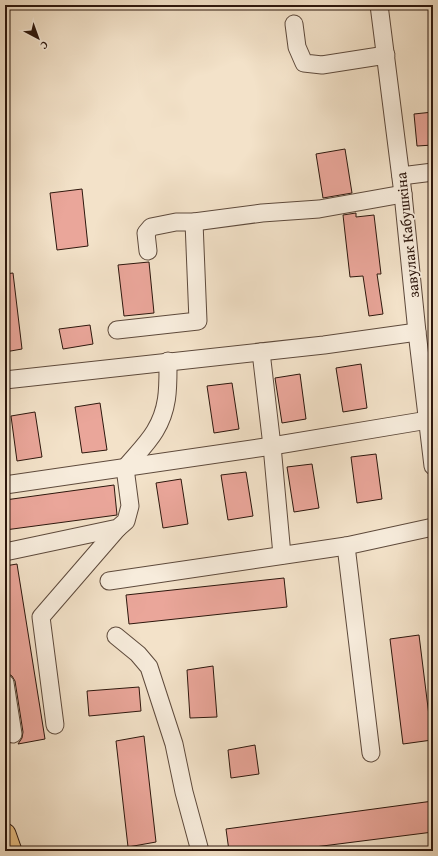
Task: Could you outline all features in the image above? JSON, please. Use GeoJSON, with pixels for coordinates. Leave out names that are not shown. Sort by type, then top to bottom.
{"type":"FeatureCollection","features":[{"type":"Feature","properties":{"kind":"main road"},"geometry":{"type":"LineString","coordinates":[[5,834],[11,851]]}},
{"type":"Feature","properties":{"kind":"street","name":"завулак Кабушкіна"},"geometry":{"type":"LineString","coordinates":[[379,5],[401,176],[417,332],[427,369],[428,420],[433,466]]}},
{"type":"Feature","properties":{"kind":"street"},"geometry":{"type":"LineString","coordinates":[[294,24],[297,47],[304,63],[322,65],[386,55]]}},
{"type":"Feature","properties":{"kind":"street"},"geometry":{"type":"LineString","coordinates":[[401,176],[433,172]]}},
{"type":"Feature","properties":{"kind":"street"},"geometry":{"type":"LineString","coordinates":[[148,251],[146,233],[151,227],[176,222],[194,222],[262,213],[319,209],[403,194]]}},
{"type":"Feature","properties":{"kind":"street"},"geometry":{"type":"LineString","coordinates":[[117,330],[198,321],[194,222]]}},
{"type":"Feature","properties":{"kind":"street"},"geometry":{"type":"LineString","coordinates":[[5,380],[261,352],[417,332]]}},
{"type":"Feature","properties":{"kind":"street"},"geometry":{"type":"LineString","coordinates":[[261,352],[272,446],[282,555]]}},
{"type":"Feature","properties":{"kind":"street"},"geometry":{"type":"LineString","coordinates":[[55,725],[41,617],[118,528],[126,521],[130,506],[125,468],[155,432],[163,414],[169,391],[168,361]]}},
{"type":"Feature","properties":{"kind":"street"},"geometry":{"type":"LineString","coordinates":[[5,485],[272,446],[428,420]]}},
{"type":"Feature","properties":{"kind":"street"},"geometry":{"type":"LineString","coordinates":[[109,581],[346,546],[433,527]]}},
{"type":"Feature","properties":{"kind":"street"},"geometry":{"type":"LineString","coordinates":[[5,552],[118,528]]}},
{"type":"Feature","properties":{"kind":"street"},"geometry":{"type":"LineString","coordinates":[[346,546],[370,753]]}},
{"type":"Feature","properties":{"kind":"street"},"geometry":{"type":"LineString","coordinates":[[116,636],[138,654],[149,667],[174,744],[184,792],[200,851]]}},
{"type":"Feature","properties":{"kind":"street"},"geometry":{"type":"LineString","coordinates":[[5,683],[14,734]]}},
{"type":"Feature","properties":{"kind":"building"},"geometry":{"type":"Polygon","coordinates":[[[433,112],[433,145],[417,146],[414,114],[433,112]]]}},
{"type":"Feature","properties":{"kind":"building"},"geometry":{"type":"Polygon","coordinates":[[[345,149],[352,193],[323,198],[316,154],[345,149]]]}},
{"type":"Feature","properties":{"kind":"building"},"geometry":{"type":"Polygon","coordinates":[[[82,189],[88,246],[57,250],[50,193],[82,189]]]}},
{"type":"Feature","properties":{"kind":"building"},"geometry":{"type":"Polygon","coordinates":[[[356,213],[356,217],[374,215],[381,274],[377,274],[383,314],[369,316],[363,276],[350,277],[343,215],[356,213]]]}},
{"type":"Feature","properties":{"kind":"building"},"geometry":{"type":"Polygon","coordinates":[[[149,262],[154,313],[124,316],[118,265],[149,262]]]}},
{"type":"Feature","properties":{"kind":"building"},"geometry":{"type":"Polygon","coordinates":[[[13,273],[22,349],[5,352],[5,274],[13,273]]]}},
{"type":"Feature","properties":{"kind":"building"},"geometry":{"type":"Polygon","coordinates":[[[90,325],[93,344],[63,349],[59,329],[90,325]]]}},
{"type":"Feature","properties":{"kind":"building"},"geometry":{"type":"Polygon","coordinates":[[[361,364],[367,408],[343,412],[336,368],[361,364]]]}},
{"type":"Feature","properties":{"kind":"building"},"geometry":{"type":"Polygon","coordinates":[[[300,374],[306,419],[282,423],[275,378],[300,374]]]}},
{"type":"Feature","properties":{"kind":"building"},"geometry":{"type":"Polygon","coordinates":[[[232,383],[239,429],[214,433],[207,386],[232,383]]]}},
{"type":"Feature","properties":{"kind":"building"},"geometry":{"type":"Polygon","coordinates":[[[100,403],[107,450],[82,453],[75,407],[100,403]]]}},
{"type":"Feature","properties":{"kind":"building"},"geometry":{"type":"Polygon","coordinates":[[[35,412],[42,457],[17,461],[11,416],[35,412]]]}},
{"type":"Feature","properties":{"kind":"building"},"geometry":{"type":"Polygon","coordinates":[[[376,454],[382,499],[357,503],[351,457],[376,454]]]}},
{"type":"Feature","properties":{"kind":"building"},"geometry":{"type":"Polygon","coordinates":[[[312,464],[319,508],[294,512],[287,467],[312,464]]]}},
{"type":"Feature","properties":{"kind":"building"},"geometry":{"type":"Polygon","coordinates":[[[246,472],[253,516],[228,520],[221,475],[246,472]]]}},
{"type":"Feature","properties":{"kind":"building"},"geometry":{"type":"Polygon","coordinates":[[[181,479],[188,524],[163,528],[156,483],[181,479]]]}},
{"type":"Feature","properties":{"kind":"building"},"geometry":{"type":"Polygon","coordinates":[[[114,485],[117,515],[5,530],[5,500],[114,485]]]}},
{"type":"Feature","properties":{"kind":"building"},"geometry":{"type":"Polygon","coordinates":[[[17,564],[45,739],[18,744],[22,738],[23,732],[15,681],[12,676],[7,673],[5,662],[5,566],[17,564]]]}},
{"type":"Feature","properties":{"kind":"building"},"geometry":{"type":"Polygon","coordinates":[[[284,578],[287,607],[129,624],[126,595],[284,578]]]}},
{"type":"Feature","properties":{"kind":"building"},"geometry":{"type":"Polygon","coordinates":[[[419,635],[432,740],[403,744],[390,639],[419,635]]]}},
{"type":"Feature","properties":{"kind":"building"},"geometry":{"type":"Polygon","coordinates":[[[213,666],[217,717],[190,718],[187,670],[213,666]]]}},
{"type":"Feature","properties":{"kind":"building"},"geometry":{"type":"Polygon","coordinates":[[[139,687],[141,711],[89,716],[87,691],[139,687]]]}},
{"type":"Feature","properties":{"kind":"building"},"geometry":{"type":"Polygon","coordinates":[[[144,736],[156,842],[128,847],[116,741],[144,736]]]}},
{"type":"Feature","properties":{"kind":"building"},"geometry":{"type":"Polygon","coordinates":[[[255,745],[259,774],[231,778],[228,750],[255,745]]]}},
{"type":"Feature","properties":{"kind":"building"},"geometry":{"type":"Polygon","coordinates":[[[433,801],[433,832],[283,851],[229,851],[226,829],[433,801]]]}}]}
